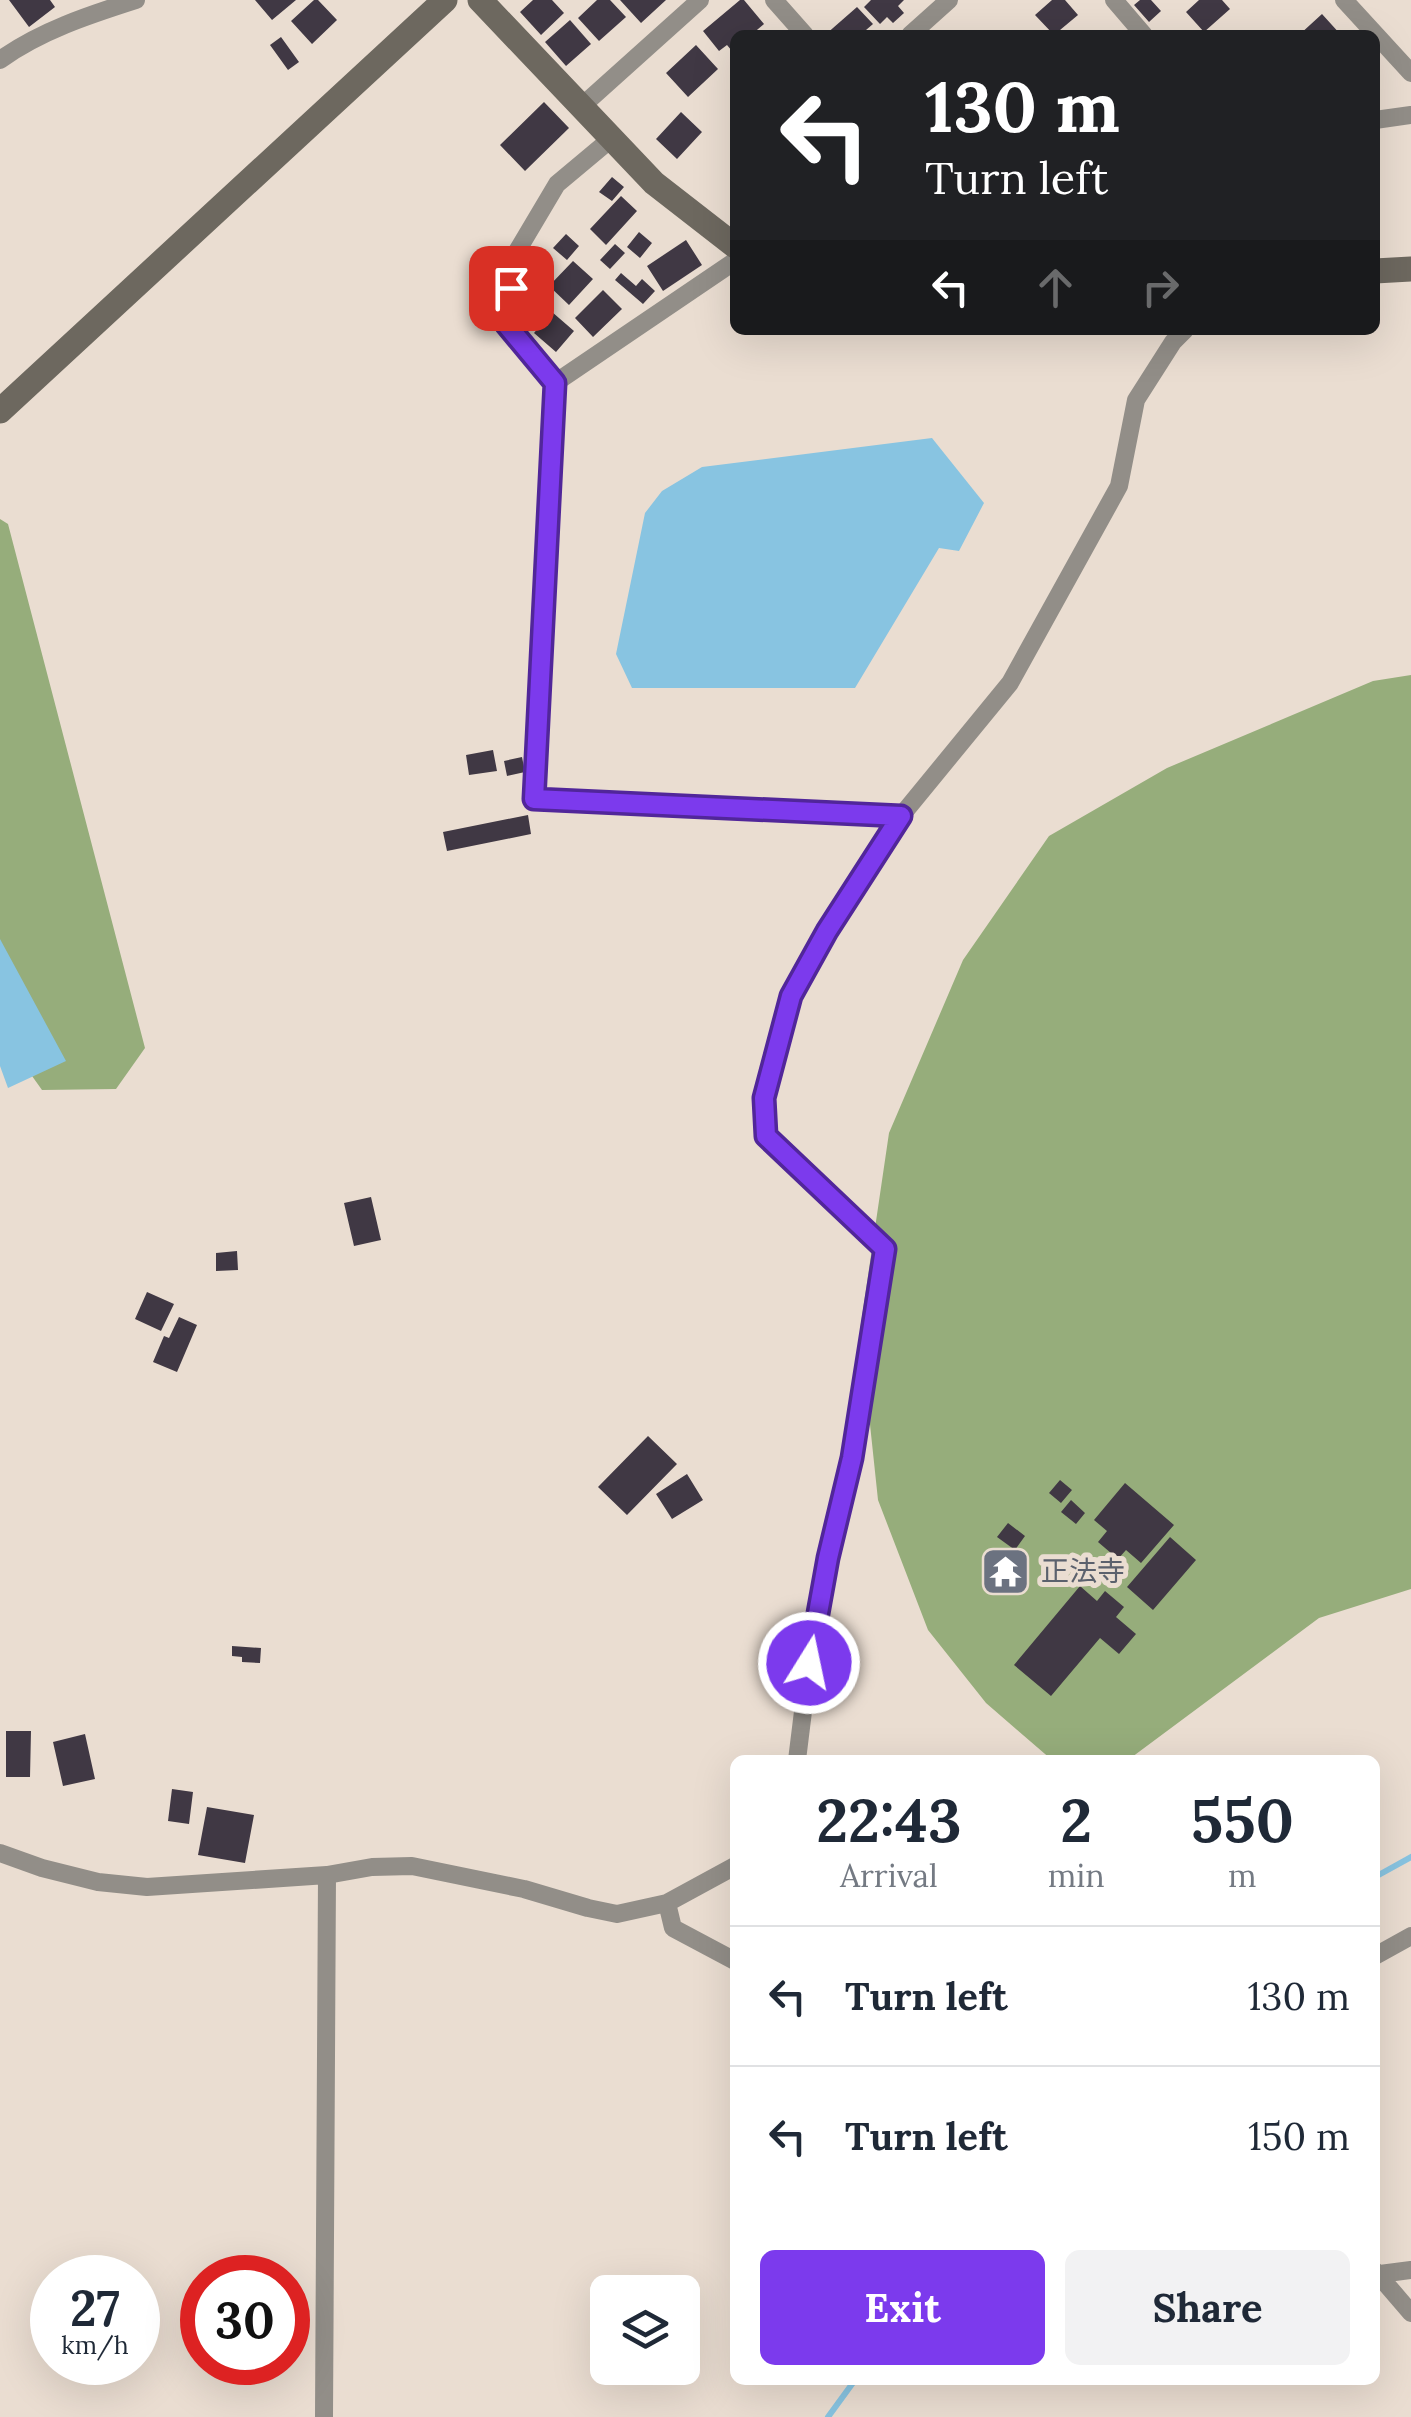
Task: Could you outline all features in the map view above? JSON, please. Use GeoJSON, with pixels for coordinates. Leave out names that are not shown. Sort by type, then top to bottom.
{"type":"FeatureCollection","features":[{"type":"Feature","properties":{"kind":"street"},"geometry":{"type":"LineString","coordinates":[[0,60],[82,8],[136,0]]}},
{"type":"Feature","properties":{"kind":"street"},"geometry":{"type":"LineString","coordinates":[[0,412],[446,0]]}},
{"type":"Feature","properties":{"kind":"street"},"geometry":{"type":"LineString","coordinates":[[480,0],[654,183],[730,242]]}},
{"type":"Feature","properties":{"kind":"street"},"geometry":{"type":"LineString","coordinates":[[582,106],[700,0]]}},
{"type":"Feature","properties":{"kind":"street"},"geometry":{"type":"LineString","coordinates":[[774,0],[801,30]]}},
{"type":"Feature","properties":{"kind":"street"},"geometry":{"type":"LineString","coordinates":[[916,30],[949,0]]}},
{"type":"Feature","properties":{"kind":"street"},"geometry":{"type":"LineString","coordinates":[[1114,0],[1140,30]]}},
{"type":"Feature","properties":{"kind":"street"},"geometry":{"type":"LineString","coordinates":[[1344,0],[1372,30]]}},
{"type":"Feature","properties":{"kind":"street"},"geometry":{"type":"LineString","coordinates":[[1380,39],[1411,73]]}},
{"type":"Feature","properties":{"kind":"street"},"geometry":{"type":"LineString","coordinates":[[1380,119],[1411,115]]}},
{"type":"Feature","properties":{"kind":"street"},"geometry":{"type":"LineString","coordinates":[[612,138],[558,184],[516,253],[506,324],[555,383],[534,799],[901,816]]}},
{"type":"Feature","properties":{"kind":"street"},"geometry":{"type":"LineString","coordinates":[[555,383],[730,264]]}},
{"type":"Feature","properties":{"kind":"street"},"geometry":{"type":"LineString","coordinates":[[1380,271],[1411,269]]}},
{"type":"Feature","properties":{"kind":"street"},"geometry":{"type":"LineString","coordinates":[[797,1755],[821,1593],[852,1458],[885,1249],[766,1136],[764,1098],[791,996],[827,931],[901,816],[1010,683],[1119,486],[1136,400],[1180,335]]}},
{"type":"Feature","properties":{"kind":"street"},"geometry":{"type":"LineString","coordinates":[[0,1852],[42,1868],[98,1882],[147,1887],[412,1866],[524,1889],[617,1914],[667,1904],[730,1869]]}},
{"type":"Feature","properties":{"kind":"street"},"geometry":{"type":"LineString","coordinates":[[324,2417],[327,1875]]}},
{"type":"Feature","properties":{"kind":"street"},"geometry":{"type":"LineString","coordinates":[[667,1904],[672,1928],[730,1958]]}},
{"type":"Feature","properties":{"kind":"street"},"geometry":{"type":"LineString","coordinates":[[1380,1953],[1411,1936]]}},
{"type":"Feature","properties":{"kind":"street"},"geometry":{"type":"LineString","coordinates":[[1380,2273],[1411,2270]]}},
{"type":"Feature","properties":{"kind":"street"},"geometry":{"type":"LineString","coordinates":[[1380,2277],[1411,2313]]}},
{"type":"Feature","properties":{"kind":"green space"},"geometry":{"type":"Polygon","coordinates":[[[0,519],[8,524],[145,1048],[116,1089],[42,1090],[0,1031],[0,519]]]}},
{"type":"Feature","properties":{"kind":"green space"},"geometry":{"type":"Polygon","coordinates":[[[1411,675],[1411,1589],[1319,1618],[1135,1755],[1046,1755],[986,1703],[928,1630],[878,1500],[860,1330],[889,1133],[963,960],[1049,836],[1167,768],[1373,681],[1411,675]]]}},
{"type":"Feature","properties":{"kind":"water"},"geometry":{"type":"Polygon","coordinates":[[[932,438],[984,503],[959,551],[939,548],[855,688],[632,688],[616,654],[645,513],[662,491],[702,467],[932,438]]]}},
{"type":"Feature","properties":{"kind":"water"},"geometry":{"type":"Polygon","coordinates":[[[0,939],[66,1061],[8,1088],[0,1066],[0,939]]]}},
{"type":"Feature","properties":{"kind":"building"},"geometry":{"type":"Polygon","coordinates":[[[9,0],[50,0],[55,7],[29,27],[9,0]]]}},
{"type":"Feature","properties":{"kind":"building"},"geometry":{"type":"Polygon","coordinates":[[[255,0],[296,0],[272,20],[255,0]]]}},
{"type":"Feature","properties":{"kind":"building"},"geometry":{"type":"Polygon","coordinates":[[[314,0],[337,20],[312,44],[291,21],[314,0]]]}},
{"type":"Feature","properties":{"kind":"building"},"geometry":{"type":"Polygon","coordinates":[[[533,0],[552,0],[564,13],[541,35],[520,12],[533,0]]]}},
{"type":"Feature","properties":{"kind":"building"},"geometry":{"type":"Polygon","coordinates":[[[597,0],[610,0],[626,17],[599,41],[578,18],[597,0]]]}},
{"type":"Feature","properties":{"kind":"building"},"geometry":{"type":"Polygon","coordinates":[[[620,0],[666,0],[641,23],[620,0]]]}},
{"type":"Feature","properties":{"kind":"building"},"geometry":{"type":"Polygon","coordinates":[[[740,0],[764,24],[757,30],[730,30],[730,49],[727,45],[719,51],[703,31],[740,0]]]}},
{"type":"Feature","properties":{"kind":"building"},"geometry":{"type":"Polygon","coordinates":[[[871,0],[904,0],[898,6],[904,13],[893,23],[887,17],[880,24],[864,7],[871,0]]]}},
{"type":"Feature","properties":{"kind":"building"},"geometry":{"type":"Polygon","coordinates":[[[1052,0],[1065,0],[1078,15],[1060,30],[1049,30],[1035,15],[1052,0]]]}},
{"type":"Feature","properties":{"kind":"building"},"geometry":{"type":"Polygon","coordinates":[[[1140,0],[1151,0],[1161,11],[1149,22],[1134,5],[1140,0]]]}},
{"type":"Feature","properties":{"kind":"building"},"geometry":{"type":"Polygon","coordinates":[[[1199,0],[1222,0],[1230,9],[1206,30],[1186,12],[1199,0]]]}},
{"type":"Feature","properties":{"kind":"building"},"geometry":{"type":"Polygon","coordinates":[[[857,7],[873,24],[866,30],[831,30],[857,7]]]}},
{"type":"Feature","properties":{"kind":"building"},"geometry":{"type":"Polygon","coordinates":[[[1322,14],[1336,30],[1304,30],[1322,14]]]}},
{"type":"Feature","properties":{"kind":"building"},"geometry":{"type":"Polygon","coordinates":[[[570,20],[591,44],[566,66],[545,42],[570,20]]]}},
{"type":"Feature","properties":{"kind":"building"},"geometry":{"type":"Polygon","coordinates":[[[281,37],[299,62],[288,70],[270,45],[281,37]]]}},
{"type":"Feature","properties":{"kind":"building"},"geometry":{"type":"Polygon","coordinates":[[[696,45],[718,69],[688,97],[666,73],[696,45]]]}},
{"type":"Feature","properties":{"kind":"building"},"geometry":{"type":"Polygon","coordinates":[[[544,102],[569,128],[525,171],[500,145],[544,102]]]}},
{"type":"Feature","properties":{"kind":"building"},"geometry":{"type":"Polygon","coordinates":[[[681,112],[702,132],[677,159],[656,139],[681,112]]]}},
{"type":"Feature","properties":{"kind":"building"},"geometry":{"type":"Polygon","coordinates":[[[612,177],[624,187],[612,201],[599,192],[612,177]]]}},
{"type":"Feature","properties":{"kind":"building"},"geometry":{"type":"Polygon","coordinates":[[[621,196],[637,211],[606,245],[590,229],[621,196]]]}},
{"type":"Feature","properties":{"kind":"building"},"geometry":{"type":"Polygon","coordinates":[[[639,232],[652,243],[640,258],[627,247],[639,232]]]}},
{"type":"Feature","properties":{"kind":"building"},"geometry":{"type":"Polygon","coordinates":[[[566,234],[579,246],[567,260],[553,248],[566,234]]]}},
{"type":"Feature","properties":{"kind":"building"},"geometry":{"type":"Polygon","coordinates":[[[686,240],[702,265],[663,291],[647,266],[686,240]]]}},
{"type":"Feature","properties":{"kind":"building"},"geometry":{"type":"Polygon","coordinates":[[[615,244],[625,253],[610,269],[600,260],[615,244]]]}},
{"type":"Feature","properties":{"kind":"building"},"geometry":{"type":"Polygon","coordinates":[[[573,261],[593,279],[569,305],[549,286],[573,261]]]}},
{"type":"Feature","properties":{"kind":"building"},"geometry":{"type":"Polygon","coordinates":[[[621,273],[636,286],[642,279],[655,291],[643,304],[615,280],[621,273]]]}},
{"type":"Feature","properties":{"kind":"building"},"geometry":{"type":"Polygon","coordinates":[[[603,290],[622,309],[593,337],[575,318],[603,290]]]}},
{"type":"Feature","properties":{"kind":"building"},"geometry":{"type":"Polygon","coordinates":[[[552,312],[574,331],[556,352],[534,333],[552,312]]]}},
{"type":"Feature","properties":{"kind":"building"},"geometry":{"type":"Polygon","coordinates":[[[493,750],[497,771],[469,775],[466,755],[493,750]]]}},
{"type":"Feature","properties":{"kind":"building"},"geometry":{"type":"Polygon","coordinates":[[[522,757],[525,772],[507,776],[504,761],[522,757]]]}},
{"type":"Feature","properties":{"kind":"building"},"geometry":{"type":"Polygon","coordinates":[[[528,815],[531,834],[447,851],[443,832],[528,815]]]}},
{"type":"Feature","properties":{"kind":"building"},"geometry":{"type":"Polygon","coordinates":[[[371,1197],[381,1240],[354,1246],[344,1203],[371,1197]]]}},
{"type":"Feature","properties":{"kind":"building"},"geometry":{"type":"Polygon","coordinates":[[[237,1251],[238,1270],[216,1271],[216,1253],[237,1251]]]}},
{"type":"Feature","properties":{"kind":"building"},"geometry":{"type":"Polygon","coordinates":[[[147,1292],[174,1304],[161,1331],[135,1319],[147,1292]]]}},
{"type":"Feature","properties":{"kind":"building"},"geometry":{"type":"Polygon","coordinates":[[[179,1317],[197,1325],[177,1372],[153,1362],[164,1336],[169,1338],[179,1317]]]}},
{"type":"Feature","properties":{"kind":"building"},"geometry":{"type":"Polygon","coordinates":[[[648,1436],[677,1464],[627,1515],[598,1487],[648,1436]]]}},
{"type":"Feature","properties":{"kind":"building"},"geometry":{"type":"Polygon","coordinates":[[[687,1474],[703,1500],[672,1519],[656,1494],[687,1474]]]}},
{"type":"Feature","properties":{"kind":"building"},"geometry":{"type":"Polygon","coordinates":[[[1060,1480],[1072,1490],[1061,1503],[1049,1493],[1060,1480]]]}},
{"type":"Feature","properties":{"kind":"building"},"geometry":{"type":"Polygon","coordinates":[[[1125,1483],[1174,1525],[1141,1563],[1126,1550],[1118,1559],[1098,1542],[1107,1531],[1094,1520],[1125,1483]]]}},
{"type":"Feature","properties":{"kind":"building"},"geometry":{"type":"Polygon","coordinates":[[[1071,1500],[1085,1513],[1076,1524],[1061,1512],[1071,1500]]]}},
{"type":"Feature","properties":{"kind":"building"},"geometry":{"type":"Polygon","coordinates":[[[1008,1523],[1025,1536],[1015,1550],[997,1537],[1008,1523]]]}},
{"type":"Feature","properties":{"kind":"building"},"geometry":{"type":"Polygon","coordinates":[[[1170,1537],[1196,1560],[1153,1610],[1127,1587],[1170,1537]]]}},
{"type":"Feature","properties":{"kind":"building"},"geometry":{"type":"Polygon","coordinates":[[[1080,1586],[1097,1601],[1105,1591],[1124,1607],[1116,1617],[1136,1634],[1119,1654],[1100,1638],[1051,1696],[1014,1665],[1080,1586]]]}},
{"type":"Feature","properties":{"kind":"building"},"geometry":{"type":"Polygon","coordinates":[[[232,1646],[261,1648],[260,1663],[242,1662],[242,1657],[232,1656],[232,1646]]]}},
{"type":"Feature","properties":{"kind":"building"},"geometry":{"type":"Polygon","coordinates":[[[6,1731],[31,1731],[30,1777],[6,1777],[6,1731]]]}},
{"type":"Feature","properties":{"kind":"building"},"geometry":{"type":"Polygon","coordinates":[[[85,1734],[95,1779],[63,1786],[53,1742],[85,1734]]]}},
{"type":"Feature","properties":{"kind":"building"},"geometry":{"type":"Polygon","coordinates":[[[172,1789],[193,1792],[189,1824],[168,1821],[172,1789]]]}},
{"type":"Feature","properties":{"kind":"building"},"geometry":{"type":"Polygon","coordinates":[[[207,1807],[254,1815],[245,1863],[198,1855],[207,1807]]]}},
{"type":"Feature","properties":{"kind":"waterway"},"geometry":{"type":"LineString","coordinates":[[1380,1874],[1411,1857]]}},
{"type":"Feature","properties":{"kind":"waterway"},"geometry":{"type":"LineString","coordinates":[[828,2417],[851,2385]]}},
{"type":"Feature","properties":{"kind":"place","name":"正法寺"},"geometry":{"type":"Point","coordinates":[1006,1571]}},
{"type":"Feature","properties":{"kind":"route"},"geometry":{"type":"LineString","coordinates":[[511,288],[506,324],[555,383],[534,799],[901,816],[827,931],[791,996],[764,1098],[766,1136],[885,1249],[852,1458],[809,1663]]}}]}
